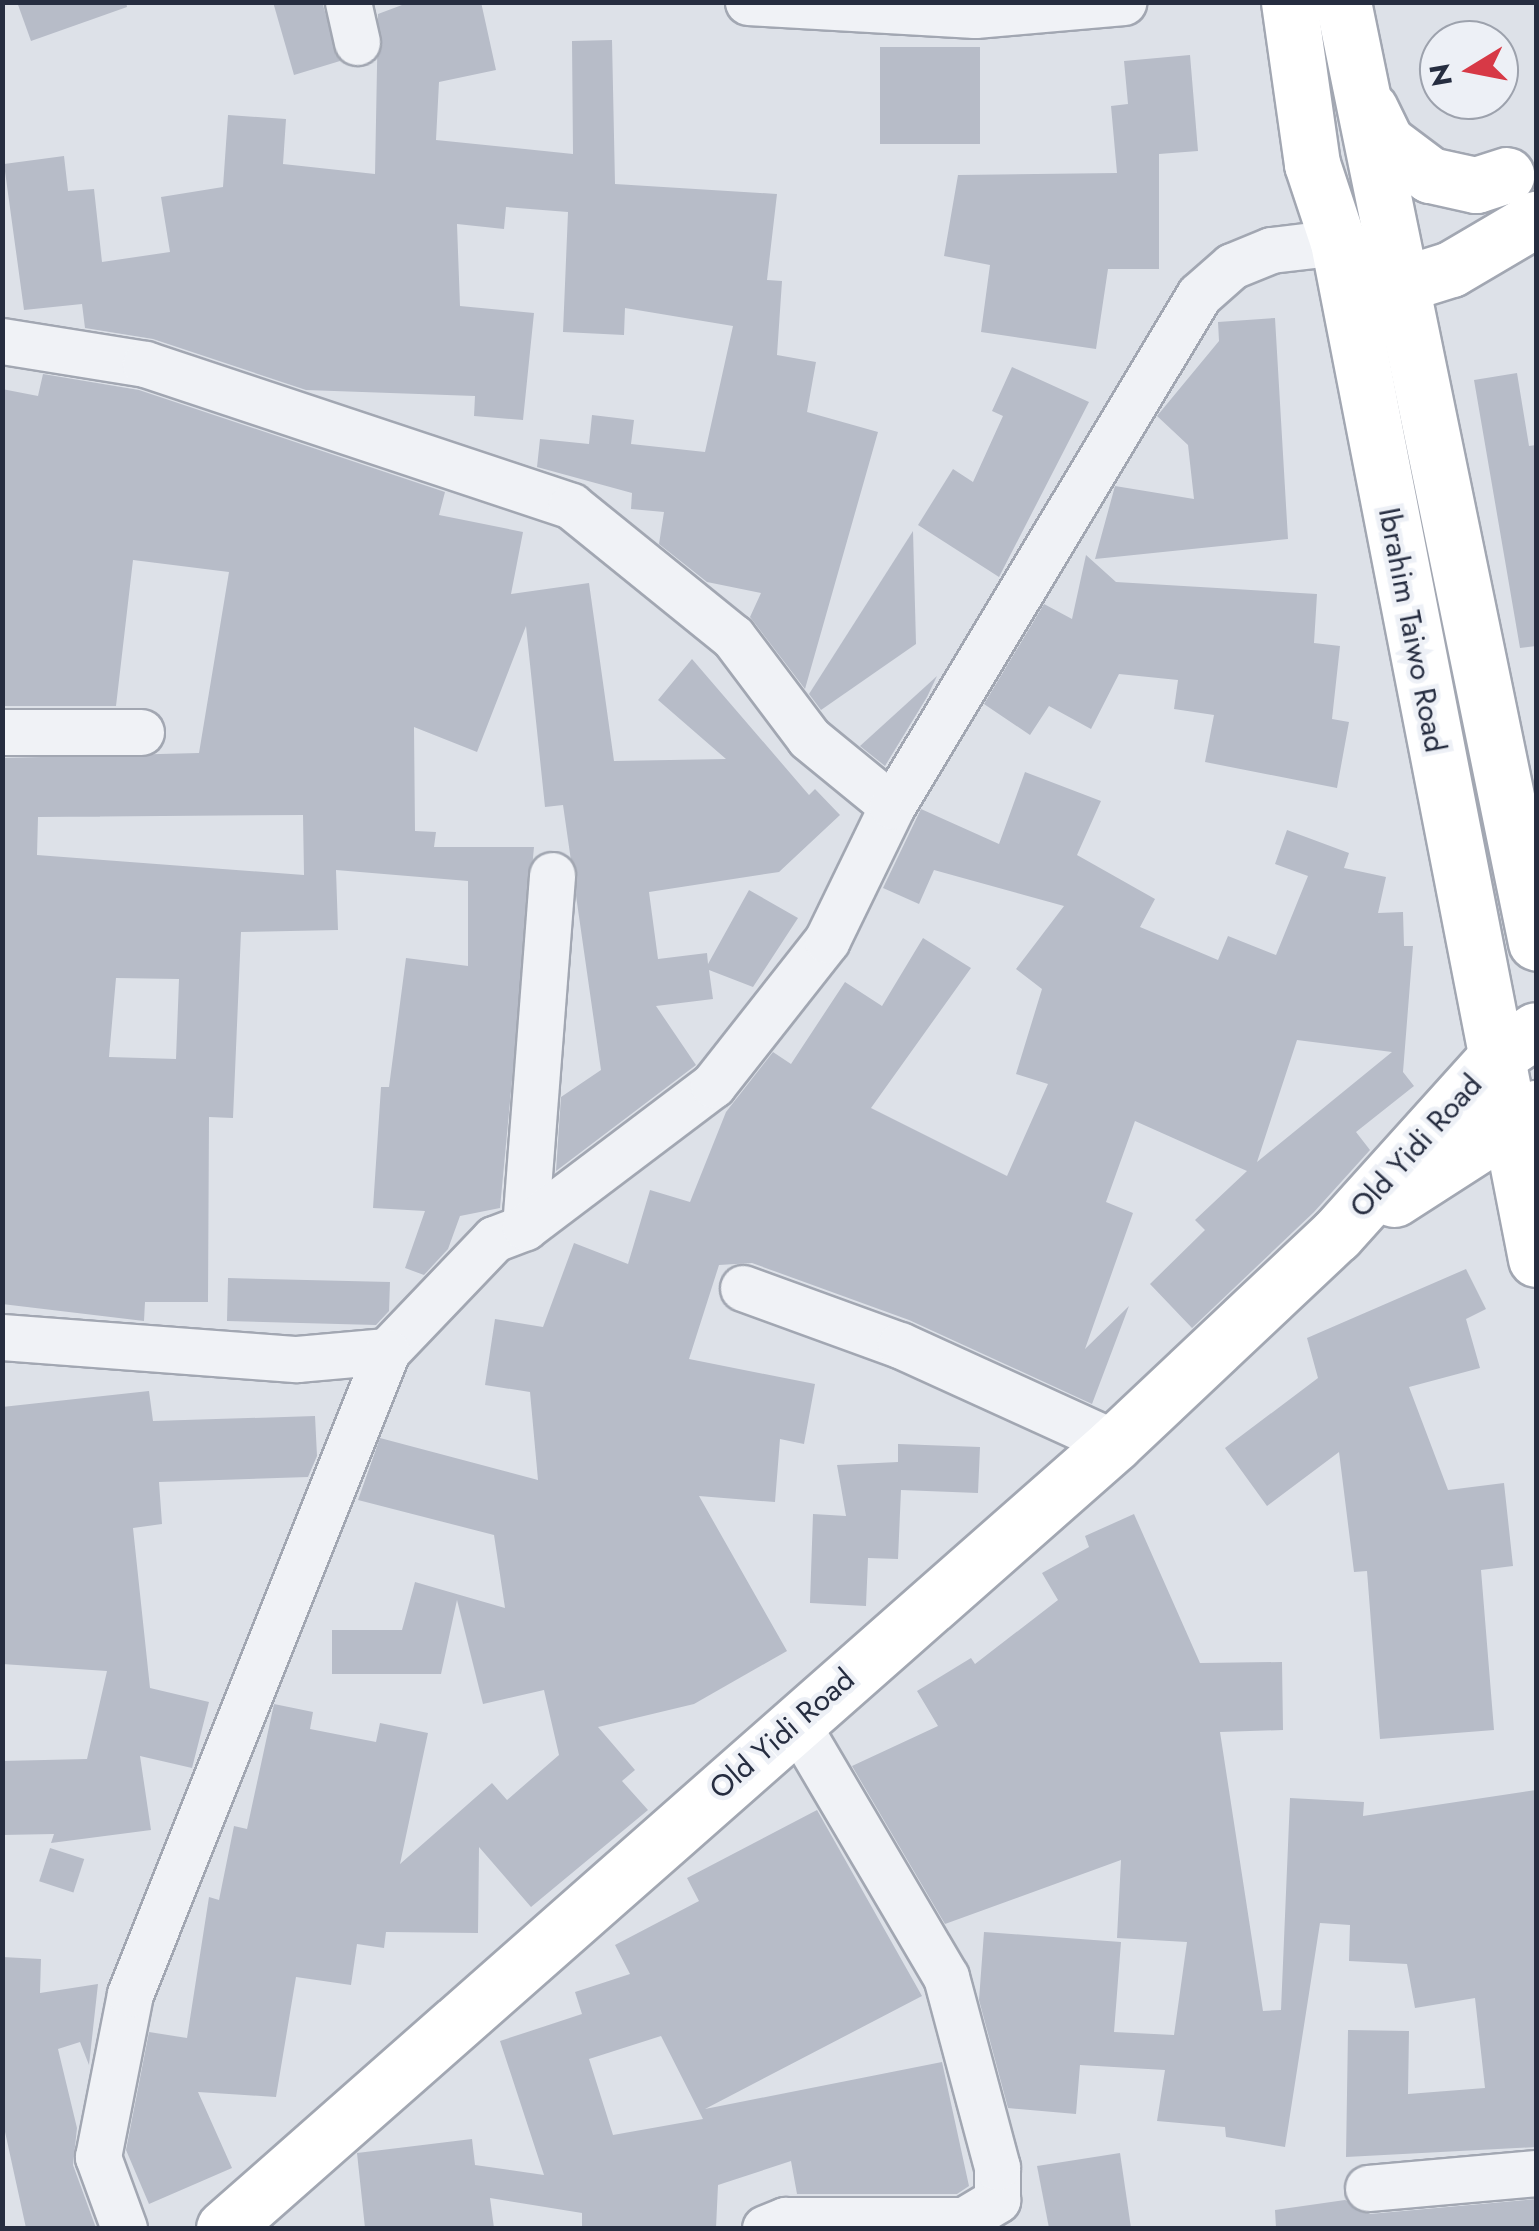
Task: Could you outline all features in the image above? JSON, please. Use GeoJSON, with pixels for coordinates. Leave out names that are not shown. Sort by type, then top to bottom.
{"type":"FeatureCollection","features":[{"type":"Feature","properties":{"kind":"main road","name":"Ibrahim Taiwo Road"},"geometry":{"type":"LineString","coordinates":[[1289,2],[1312,164],[1338,242],[1516,1043],[1536,1259]]}},
{"type":"Feature","properties":{"kind":"main road","name":"Ibrahim Taiwo Road"},"geometry":{"type":"LineString","coordinates":[[1343,2],[1350,59],[1404,285],[1536,942]]}},
{"type":"Feature","properties":{"kind":"main road"},"geometry":{"type":"LineString","coordinates":[[1350,59],[1386,142],[1406,162],[1452,184],[1526,182]]}},
{"type":"Feature","properties":{"kind":"main road"},"geometry":{"type":"LineString","coordinates":[[1338,242],[1392,229],[1526,182]]}},
{"type":"Feature","properties":{"kind":"main road"},"geometry":{"type":"LineString","coordinates":[[1426,402],[1443,304],[1481,255],[1526,182]]}},
{"type":"Feature","properties":{"kind":"main road"},"geometry":{"type":"LineString","coordinates":[[1350,300],[1404,285],[1481,255]]}},
{"type":"Feature","properties":{"kind":"main road","name":"Old Yidi Road"},"geometry":{"type":"LineString","coordinates":[[224,2228],[795,1721],[1116,1443],[1336,1235],[1516,1043]]}},
{"type":"Feature","properties":{"kind":"main road","name":"Old Yidi Road"},"geometry":{"type":"LineString","coordinates":[[1336,1235],[1523,1117]]}},
{"type":"Feature","properties":{"kind":"street"},"geometry":{"type":"LineString","coordinates":[[748,2],[975,14],[1123,2]]}},
{"type":"Feature","properties":{"kind":"street"},"geometry":{"type":"LineString","coordinates":[[124,2228],[98,2156],[130,1994],[387,1351],[494,1239],[524,1227],[713,1084],[827,940],[892,806],[1198,296],[1232,266],[1271,250],[1338,242]]}},
{"type":"Feature","properties":{"kind":"street"},"geometry":{"type":"LineString","coordinates":[[2,340],[146,364],[571,506],[733,637],[809,738],[892,806]]}},
{"type":"Feature","properties":{"kind":"street"},"geometry":{"type":"LineString","coordinates":[[2,732],[142,732]]}},
{"type":"Feature","properties":{"kind":"street"},"geometry":{"type":"LineString","coordinates":[[524,1227],[552,874]]}},
{"type":"Feature","properties":{"kind":"street"},"geometry":{"type":"LineString","coordinates":[[743,1288],[900,1345],[1116,1443]]}},
{"type":"Feature","properties":{"kind":"street"},"geometry":{"type":"LineString","coordinates":[[2,1337],[297,1359],[387,1351]]}},
{"type":"Feature","properties":{"kind":"street"},"geometry":{"type":"LineString","coordinates":[[766,2228],[785,2220],[964,2220],[996,2200],[997,2167],[946,1977],[795,1721]]}},
{"type":"Feature","properties":{"kind":"street"},"geometry":{"type":"LineString","coordinates":[[1368,2188],[1536,2173]]}},
{"type":"Feature","properties":{"kind":"building"},"geometry":{"type":"Polygon","coordinates":[[[17,2],[126,2],[127,7],[31,41],[17,2]]]}},
{"type":"Feature","properties":{"kind":"building"},"geometry":{"type":"Polygon","coordinates":[[[273,2],[322,2],[340,61],[294,75],[273,2]]]}},
{"type":"Feature","properties":{"kind":"building"},"geometry":{"type":"Polygon","coordinates":[[[410,2],[481,2],[496,70],[439,82],[436,140],[573,154],[572,41],[612,40],[615,184],[777,194],[767,280],[782,281],[777,355],[816,362],[807,412],[878,432],[805,689],[750,617],[761,593],[707,582],[659,544],[664,512],[631,509],[632,493],[537,467],[540,439],[589,444],[592,415],[634,420],[631,444],[705,452],[733,326],[625,308],[624,335],[563,332],[568,212],[506,207],[504,229],[457,224],[460,306],[534,313],[523,420],[474,416],[475,396],[306,390],[153,339],[85,328],[82,304],[24,310],[4,164],[64,156],[68,191],[94,189],[102,262],[170,252],[161,197],[223,187],[228,115],[286,119],[283,164],[375,174],[378,14],[410,2]]]}},
{"type":"Feature","properties":{"kind":"building"},"geometry":{"type":"Polygon","coordinates":[[[880,47],[980,47],[980,144],[880,144],[880,47]]]}},
{"type":"Feature","properties":{"kind":"building"},"geometry":{"type":"Polygon","coordinates":[[[1190,55],[1198,151],[1159,154],[1159,269],[1108,269],[1096,349],[981,332],[990,265],[944,256],[958,175],[1117,173],[1111,106],[1128,104],[1124,61],[1190,55]]]}},
{"type":"Feature","properties":{"kind":"building"},"geometry":{"type":"Polygon","coordinates":[[[1275,318],[1288,539],[1095,559],[1115,486],[1194,499],[1188,445],[1157,416],[1219,341],[1218,322],[1275,318]]]}},
{"type":"Feature","properties":{"kind":"building"},"geometry":{"type":"Polygon","coordinates":[[[1012,367],[1089,402],[999,577],[918,525],[953,469],[973,482],[1003,416],[992,411],[1012,367]]]}},
{"type":"Feature","properties":{"kind":"building"},"geometry":{"type":"Polygon","coordinates":[[[1517,373],[1529,446],[1536,445],[1536,646],[1520,648],[1474,380],[1517,373]]]}},
{"type":"Feature","properties":{"kind":"building"},"geometry":{"type":"Polygon","coordinates":[[[43,374],[139,390],[445,492],[439,515],[523,532],[511,594],[589,583],[614,761],[726,759],[658,700],[692,659],[809,795],[815,789],[840,815],[779,872],[649,892],[658,959],[707,953],[708,964],[749,890],[798,918],[753,987],[709,970],[713,999],[656,1006],[696,1065],[556,1171],[561,1097],[601,1070],[563,805],[545,807],[526,626],[477,752],[414,727],[415,831],[436,832],[434,847],[534,847],[500,1208],[460,1216],[448,1249],[424,1275],[405,1268],[425,1211],[373,1208],[381,1087],[389,1087],[406,958],[468,966],[468,881],[336,870],[338,930],[241,932],[233,1118],[209,1117],[208,1302],[145,1302],[144,1321],[2,1304],[2,758],[199,753],[229,572],[133,560],[116,706],[2,706],[2,389],[38,396],[43,374]],[[303,815],[38,817],[37,855],[304,875],[303,815]],[[116,978],[109,1057],[176,1059],[179,979],[116,978]]]}},
{"type":"Feature","properties":{"kind":"building"},"geometry":{"type":"Polygon","coordinates":[[[913,531],[916,644],[821,710],[809,694],[913,531]]]}},
{"type":"Feature","properties":{"kind":"building"},"geometry":{"type":"Polygon","coordinates":[[[1086,555],[1116,582],[1317,594],[1314,643],[1340,646],[1332,719],[1349,722],[1337,788],[1205,762],[1214,715],[1174,709],[1178,680],[1119,674],[1091,729],[1049,706],[1030,735],[984,704],[1044,604],[1072,619],[1086,555]]]}},
{"type":"Feature","properties":{"kind":"building"},"geometry":{"type":"Polygon","coordinates":[[[937,676],[885,766],[860,746],[937,676]]]}},
{"type":"Feature","properties":{"kind":"building"},"geometry":{"type":"Polygon","coordinates":[[[1025,772],[1101,801],[1077,855],[1155,899],[1140,927],[1218,960],[1228,936],[1276,955],[1308,876],[1275,864],[1287,830],[1349,853],[1344,868],[1386,877],[1378,913],[1403,912],[1404,946],[1413,946],[1403,1072],[1414,1086],[1356,1132],[1370,1150],[1314,1212],[1192,1328],[1150,1284],[1205,1230],[1195,1220],[1247,1171],[1135,1121],[1106,1202],[1133,1213],[1085,1349],[1129,1306],[1092,1404],[909,1320],[752,1263],[719,1265],[689,1359],[815,1384],[804,1444],[780,1439],[775,1502],[699,1496],[787,1651],[694,1704],[598,1727],[635,1770],[622,1781],[648,1810],[531,1907],[479,1847],[478,1933],[386,1932],[384,1948],[357,1944],[351,1985],[296,1977],[276,2097],[198,2092],[232,2168],[149,2204],[126,2150],[149,2032],[187,2038],[209,1897],[219,1900],[234,1826],[247,1829],[274,1704],[313,1712],[310,1729],[376,1742],[380,1723],[428,1733],[400,1864],[492,1783],[507,1800],[559,1755],[544,1690],[483,1704],[457,1600],[441,1674],[332,1674],[332,1630],[402,1630],[415,1582],[505,1608],[494,1535],[358,1500],[380,1438],[538,1480],[530,1392],[485,1385],[495,1319],[543,1327],[574,1243],[628,1264],[650,1190],[690,1202],[726,1112],[773,1052],[791,1064],[845,982],[882,1006],[923,938],[971,968],[871,1108],[1007,1176],[1048,1084],[1016,1074],[1042,989],[1016,969],[1064,906],[934,870],[919,904],[883,888],[921,809],[999,844],[1025,772]],[[1297,1040],[1257,1162],[1392,1052],[1297,1040]]]}},
{"type":"Feature","properties":{"kind":"building"},"geometry":{"type":"Polygon","coordinates":[[[1466,1269],[1486,1309],[1466,1319],[1480,1368],[1409,1387],[1448,1490],[1504,1483],[1513,1566],[1481,1570],[1494,1730],[1380,1739],[1367,1571],[1354,1572],[1339,1452],[1267,1506],[1225,1448],[1318,1378],[1307,1338],[1466,1269]]]}},
{"type":"Feature","properties":{"kind":"building"},"geometry":{"type":"Polygon","coordinates":[[[228,1278],[390,1282],[389,1311],[376,1325],[227,1321],[228,1278]]]}},
{"type":"Feature","properties":{"kind":"building"},"geometry":{"type":"Polygon","coordinates":[[[149,1391],[153,1421],[315,1416],[317,1456],[308,1477],[159,1482],[162,1524],[133,1528],[150,1688],[209,1702],[192,1768],[140,1756],[151,1830],[51,1843],[54,1834],[2,1835],[2,1761],[87,1759],[107,1671],[2,1664],[2,1407],[149,1391]]]}},
{"type":"Feature","properties":{"kind":"building"},"geometry":{"type":"Polygon","coordinates":[[[898,1444],[980,1447],[978,1493],[901,1490],[898,1559],[868,1558],[866,1606],[810,1603],[813,1514],[846,1516],[837,1465],[898,1462],[898,1444]]]}},
{"type":"Feature","properties":{"kind":"building"},"geometry":{"type":"Polygon","coordinates":[[[1134,1514],[1200,1663],[1282,1662],[1283,1730],[1220,1732],[1263,2011],[1281,2010],[1290,1798],[1364,1802],[1363,1816],[1536,1790],[1536,2147],[1346,2157],[1348,2030],[1409,2031],[1408,2094],[1485,2088],[1475,1998],[1415,2008],[1407,1964],[1349,1961],[1350,1925],[1320,1923],[1285,2147],[1226,2137],[1225,2127],[1157,2121],[1165,2070],[1080,2065],[1076,2114],[1008,2108],[979,2000],[984,1932],[1121,1942],[1114,2032],[1174,2035],[1187,1942],[1117,1938],[1121,1860],[945,1924],[852,1766],[938,1726],[917,1691],[971,1658],[975,1664],[1058,1600],[1042,1573],[1089,1547],[1085,1536],[1134,1514]]]}},
{"type":"Feature","properties":{"kind":"building"},"geometry":{"type":"Polygon","coordinates":[[[817,1810],[922,1996],[705,2109],[942,2062],[969,2186],[957,2194],[797,2194],[791,2161],[718,2185],[716,2228],[582,2227],[582,2213],[490,2198],[494,2228],[365,2228],[357,2153],[472,2139],[475,2165],[544,2175],[500,2041],[582,2014],[575,1992],[630,1974],[615,1945],[699,1901],[687,1878],[817,1810]],[[661,2036],[589,2059],[613,2135],[703,2119],[661,2036]]]}},
{"type":"Feature","properties":{"kind":"building"},"geometry":{"type":"Polygon","coordinates":[[[50,1848],[84,1859],[73,1892],[39,1881],[50,1848]]]}},
{"type":"Feature","properties":{"kind":"building"},"geometry":{"type":"Polygon","coordinates":[[[2,1957],[41,1959],[40,1993],[98,1984],[89,2065],[80,2042],[58,2049],[77,2128],[73,2165],[96,2228],[26,2228],[2,2118],[2,1957]]]}},
{"type":"Feature","properties":{"kind":"building"},"geometry":{"type":"Polygon","coordinates":[[[1120,2153],[1131,2228],[1049,2228],[1037,2166],[1120,2153]]]}},
{"type":"Feature","properties":{"kind":"building"},"geometry":{"type":"Polygon","coordinates":[[[1536,2199],[1536,2228],[1276,2228],[1275,2210],[1345,2200],[1370,2214],[1536,2199]]]}}]}
